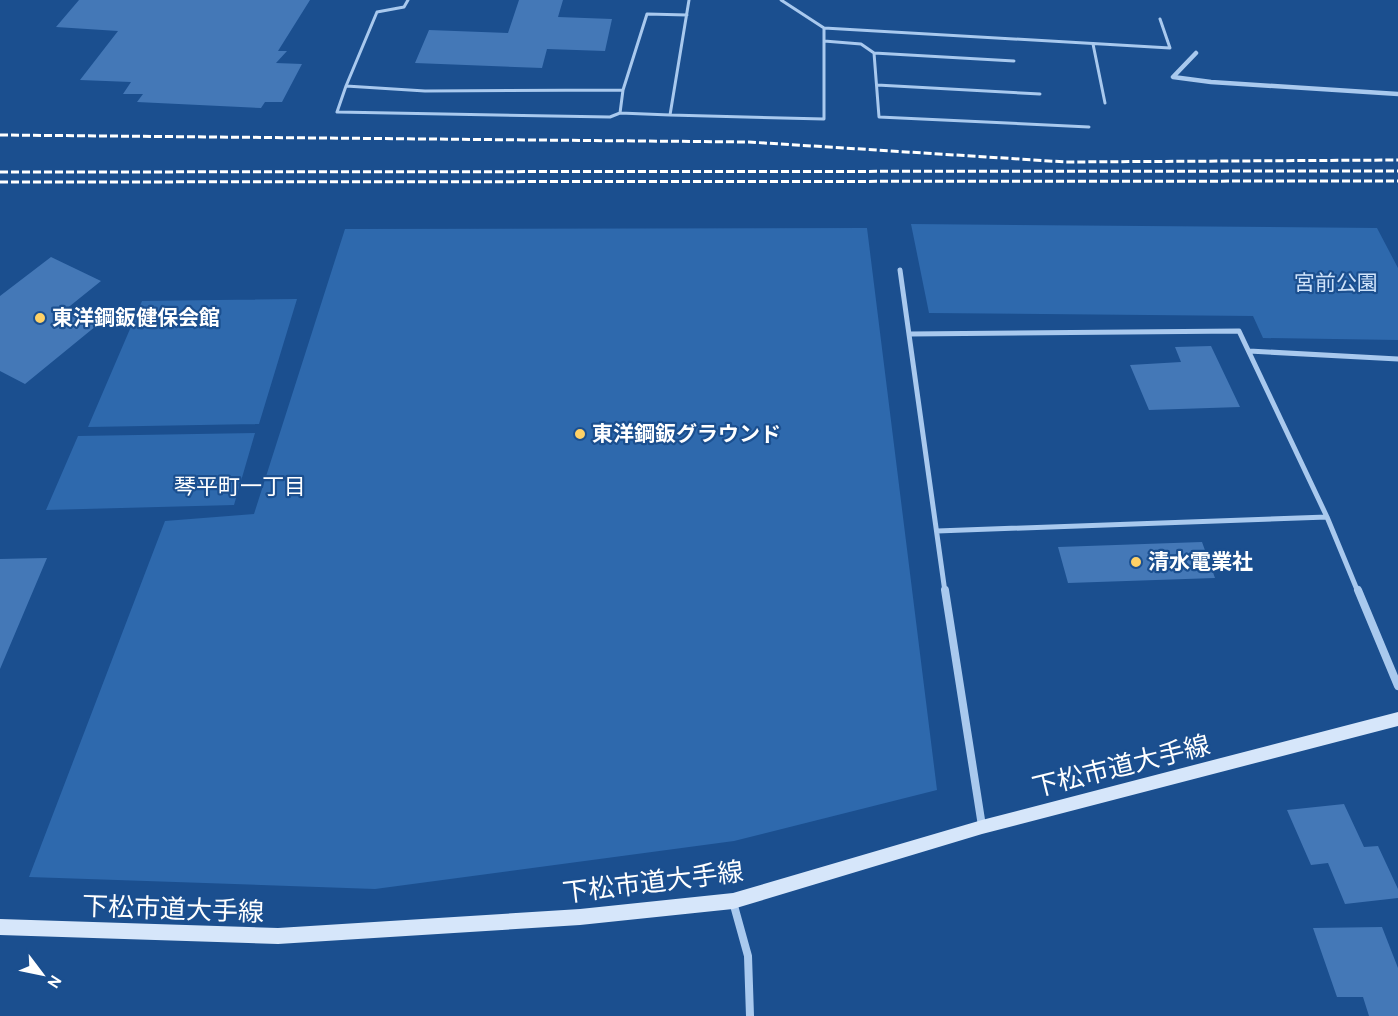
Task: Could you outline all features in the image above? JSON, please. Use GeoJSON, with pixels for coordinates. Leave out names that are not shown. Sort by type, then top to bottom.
{"type":"FeatureCollection","features":[{"type":"Feature","properties":{"kind":"street"},"geometry":{"type":"LineString","coordinates":[[1196,53],[1173,77],[1211,82],[1398,94]]}},
{"type":"Feature","properties":{"kind":"street"},"geometry":{"type":"LineString","coordinates":[[900,270],[982,827]]}},
{"type":"Feature","properties":{"kind":"street"},"geometry":{"type":"LineString","coordinates":[[910,334],[1239,331],[1327,517],[1398,686]]}},
{"type":"Feature","properties":{"kind":"street"},"geometry":{"type":"LineString","coordinates":[[1249,351],[1398,359]]}},
{"type":"Feature","properties":{"kind":"street"},"geometry":{"type":"LineString","coordinates":[[937,531],[1327,517]]}},
{"type":"Feature","properties":{"kind":"street","name":"下松市道大手線"},"geometry":{"type":"LineString","coordinates":[[0,927],[278,936],[580,917],[733,901],[982,827],[1398,719]]}},
{"type":"Feature","properties":{"kind":"street"},"geometry":{"type":"LineString","coordinates":[[733,901],[748,956],[750,1016]]}},
{"type":"Feature","properties":{"kind":"lane"},"geometry":{"type":"LineString","coordinates":[[408,0],[404,7],[377,12],[337,112],[610,117],[620,113],[824,119],[824,28]]}},
{"type":"Feature","properties":{"kind":"lane"},"geometry":{"type":"LineString","coordinates":[[670,115],[689,0]]}},
{"type":"Feature","properties":{"kind":"lane"},"geometry":{"type":"LineString","coordinates":[[781,0],[824,28],[1170,48],[1160,19]]}},
{"type":"Feature","properties":{"kind":"lane"},"geometry":{"type":"LineString","coordinates":[[620,113],[623,90],[647,14],[687,15]]}},
{"type":"Feature","properties":{"kind":"lane"},"geometry":{"type":"LineString","coordinates":[[824,41],[861,44],[874,52],[1014,61]]}},
{"type":"Feature","properties":{"kind":"lane"},"geometry":{"type":"LineString","coordinates":[[1093,44],[1105,103]]}},
{"type":"Feature","properties":{"kind":"lane"},"geometry":{"type":"LineString","coordinates":[[874,52],[879,117],[1089,127]]}},
{"type":"Feature","properties":{"kind":"lane"},"geometry":{"type":"LineString","coordinates":[[346,86],[425,91],[623,90]]}},
{"type":"Feature","properties":{"kind":"lane"},"geometry":{"type":"LineString","coordinates":[[877,86],[1040,94]]}},
{"type":"Feature","properties":{"kind":"green space","name":"宮前公園"},"geometry":{"type":"Polygon","coordinates":[[[911,224],[1377,228],[1398,268],[1398,340],[1263,338],[1253,316],[929,313],[911,224]]]}},
{"type":"Feature","properties":{"kind":"green space"},"geometry":{"type":"Polygon","coordinates":[[[867,228],[937,790],[734,841],[375,889],[29,877],[165,521],[254,514],[345,229],[867,228]]]}},
{"type":"Feature","properties":{"kind":"green space"},"geometry":{"type":"Polygon","coordinates":[[[297,299],[259,424],[88,427],[142,301],[297,299]]]}},
{"type":"Feature","properties":{"kind":"green space"},"geometry":{"type":"Polygon","coordinates":[[[255,433],[234,505],[46,510],[78,436],[255,433]]]}},
{"type":"Feature","properties":{"kind":"building"},"geometry":{"type":"Polygon","coordinates":[[[79,0],[310,0],[278,51],[287,51],[276,63],[302,64],[282,102],[265,102],[261,108],[137,102],[143,94],[123,94],[131,82],[80,80],[118,31],[56,27],[79,0]]]}},
{"type":"Feature","properties":{"kind":"building"},"geometry":{"type":"Polygon","coordinates":[[[519,0],[563,0],[558,17],[612,19],[605,51],[547,49],[542,68],[415,63],[429,30],[508,33],[519,0]]]}},
{"type":"Feature","properties":{"kind":"building","name":"東洋鋼鈑健保会館"},"geometry":{"type":"Polygon","coordinates":[[[51,257],[101,281],[65,310],[96,326],[25,384],[0,371],[0,296],[51,257]]]}},
{"type":"Feature","properties":{"kind":"building"},"geometry":{"type":"Polygon","coordinates":[[[1211,346],[1240,407],[1149,410],[1130,365],[1181,362],[1175,347],[1211,346]]]}},
{"type":"Feature","properties":{"kind":"building","name":"清水電業社"},"geometry":{"type":"Polygon","coordinates":[[[1202,542],[1215,578],[1068,583],[1058,547],[1202,542]]]}},
{"type":"Feature","properties":{"kind":"building"},"geometry":{"type":"Polygon","coordinates":[[[47,558],[0,669],[0,559],[47,558]]]}},
{"type":"Feature","properties":{"kind":"building"},"geometry":{"type":"Polygon","coordinates":[[[1344,804],[1364,847],[1378,846],[1398,889],[1398,898],[1345,904],[1328,863],[1311,865],[1287,810],[1344,804]]]}},
{"type":"Feature","properties":{"kind":"building"},"geometry":{"type":"Polygon","coordinates":[[[1382,927],[1398,968],[1398,1016],[1369,1016],[1363,997],[1337,997],[1313,928],[1382,927]]]}},
{"type":"Feature","properties":{"kind":"railway"},"geometry":{"type":"LineString","coordinates":[[0,135],[749,142],[1066,162],[1398,160]]}},
{"type":"Feature","properties":{"kind":"railway"},"geometry":{"type":"LineString","coordinates":[[0,172],[1398,171]]}},
{"type":"Feature","properties":{"kind":"railway"},"geometry":{"type":"LineString","coordinates":[[0,182],[1398,181]]}},
{"type":"Feature","properties":{"kind":"place","name":"東洋鋼鈑健保会館"},"geometry":{"type":"Point","coordinates":[40,318]}},
{"type":"Feature","properties":{"kind":"place","name":"東洋鋼鈑グラウンド"},"geometry":{"type":"Point","coordinates":[580,434]}},
{"type":"Feature","properties":{"kind":"place","name":"清水電業社"},"geometry":{"type":"Point","coordinates":[1136,562]}},
{"type":"Feature","properties":{"kind":"district","name":"琴平町一丁目"},"geometry":{"type":"Point","coordinates":[240,486]}}]}
